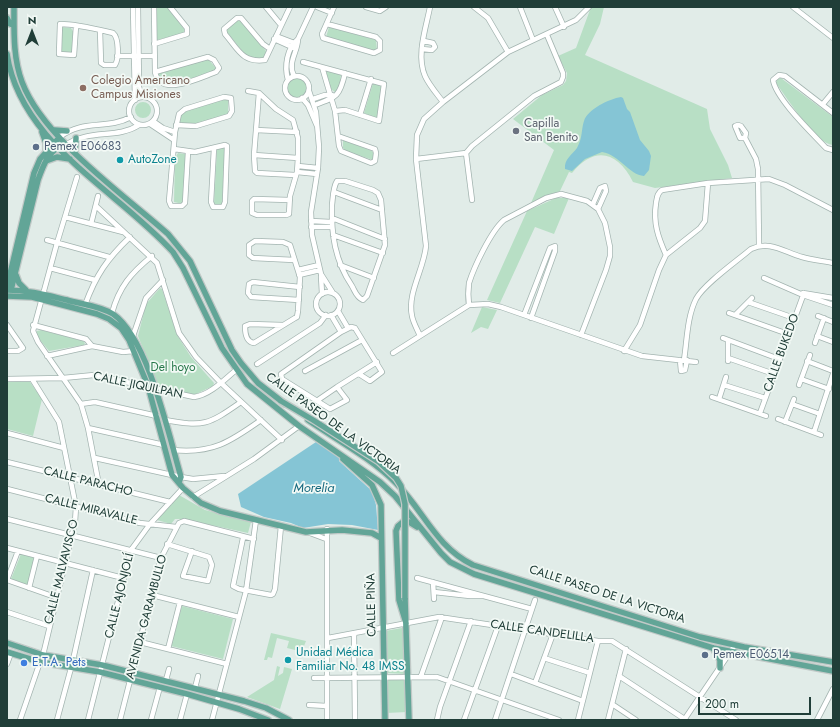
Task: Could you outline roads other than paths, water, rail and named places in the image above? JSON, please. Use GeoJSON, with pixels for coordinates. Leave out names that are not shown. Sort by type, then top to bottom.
{"type":"FeatureCollection","features":[{"type":"Feature","properties":{"kind":"main road","name":"CALLE PASEO DE LA VICTORIA"},"geometry":{"type":"LineString","coordinates":[[14,7],[16,60],[22,82],[35,108],[75,153],[168,234],[180,247],[196,272],[236,356],[258,383],[281,402],[380,469],[408,495],[444,546],[460,558],[473,565],[663,625],[735,645],[833,662]]}},
{"type":"Feature","properties":{"kind":"main road"},"geometry":{"type":"LineString","coordinates":[[7,18],[10,24],[14,26]]}},
{"type":"Feature","properties":{"kind":"main road","name":"CALLE PASEO DE LA VICTORIA"},"geometry":{"type":"LineString","coordinates":[[7,54],[18,94],[40,129],[172,252],[183,268],[222,348],[236,370],[253,391],[299,426],[339,452],[380,482],[390,491],[441,553],[461,568],[630,623],[713,648],[833,671]]}},
{"type":"Feature","properties":{"kind":"main road"},"geometry":{"type":"LineString","coordinates":[[40,129],[45,139],[46,150]]}},
{"type":"Feature","properties":{"kind":"main road"},"geometry":{"type":"LineString","coordinates":[[53,130],[67,131]]}},
{"type":"Feature","properties":{"kind":"main road"},"geometry":{"type":"LineString","coordinates":[[60,137],[46,150],[40,159],[30,184],[8,289],[26,290],[103,316],[121,328],[134,351],[148,386],[172,475],[180,480]]}},
{"type":"Feature","properties":{"kind":"main road"},"geometry":{"type":"LineString","coordinates":[[75,153],[76,138]]}},
{"type":"Feature","properties":{"kind":"main road"},"geometry":{"type":"LineString","coordinates":[[11,276],[38,180],[51,154],[59,147],[66,144]]}},
{"type":"Feature","properties":{"kind":"main road"},"geometry":{"type":"LineString","coordinates":[[45,164],[57,157],[73,160]]}},
{"type":"Feature","properties":{"kind":"main road"},"geometry":{"type":"LineString","coordinates":[[40,159],[45,164]]}},
{"type":"Feature","properties":{"kind":"main road"},"geometry":{"type":"LineString","coordinates":[[11,276],[26,290]]}},
{"type":"Feature","properties":{"kind":"main road"},"geometry":{"type":"LineString","coordinates":[[7,296],[42,296],[85,305],[112,313],[126,325],[133,336],[155,388],[183,488],[208,507],[306,532],[327,529],[372,534],[381,538]]}},
{"type":"Feature","properties":{"kind":"main road"},"geometry":{"type":"LineString","coordinates":[[281,402],[314,420],[379,462],[396,478],[402,491],[406,504],[405,598],[409,720]]}},
{"type":"Feature","properties":{"kind":"main road","name":"CALLE PIÑA"},"geometry":{"type":"LineString","coordinates":[[339,452],[347,462],[372,485],[381,505],[385,720]]}},
{"type":"Feature","properties":{"kind":"main road"},"geometry":{"type":"LineString","coordinates":[[406,623],[399,600],[396,531],[398,526],[404,521],[409,522],[420,529]]}},
{"type":"Feature","properties":{"kind":"main road"},"geometry":{"type":"LineString","coordinates":[[552,598],[559,596],[582,599]]}},
{"type":"Feature","properties":{"kind":"main road"},"geometry":{"type":"LineString","coordinates":[[630,623],[639,623],[656,628],[663,625]]}},
{"type":"Feature","properties":{"kind":"main road"},"geometry":{"type":"LineString","coordinates":[[7,643],[43,655],[102,665],[219,694],[266,708],[289,720]]}},
{"type":"Feature","properties":{"kind":"main road"},"geometry":{"type":"LineString","coordinates":[[713,648],[720,660],[720,668]]}},
{"type":"Feature","properties":{"kind":"main road"},"geometry":{"type":"LineString","coordinates":[[9,652],[40,662],[100,672],[187,694],[259,715],[268,720]]}},
{"type":"Feature","properties":{"kind":"street"},"geometry":{"type":"LineString","coordinates":[[133,7],[139,87],[142,97]]}},
{"type":"Feature","properties":{"kind":"street"},"geometry":{"type":"LineString","coordinates":[[138,7],[135,100],[130,109],[131,117],[139,125]]}},
{"type":"Feature","properties":{"kind":"street"},"geometry":{"type":"LineString","coordinates":[[154,7],[154,72],[156,78],[167,86],[216,72],[219,68],[219,66],[211,58],[204,57],[154,72]]}},
{"type":"Feature","properties":{"kind":"street"},"geometry":{"type":"LineString","coordinates":[[154,44],[187,34],[187,28],[170,7]]}},
{"type":"Feature","properties":{"kind":"street"},"geometry":{"type":"LineString","coordinates":[[266,7],[281,24]]}},
{"type":"Feature","properties":{"kind":"street"},"geometry":{"type":"LineString","coordinates":[[270,49],[263,44],[240,18],[237,18],[224,29],[225,34],[246,58],[254,61],[265,60],[290,7]]}},
{"type":"Feature","properties":{"kind":"street"},"geometry":{"type":"LineString","coordinates":[[309,91],[302,98],[294,99],[288,95],[285,87],[288,80],[287,60],[313,7]]}},
{"type":"Feature","properties":{"kind":"street"},"geometry":{"type":"LineString","coordinates":[[317,7],[332,13]]}},
{"type":"Feature","properties":{"kind":"street"},"geometry":{"type":"LineString","coordinates":[[327,24],[376,37],[380,41],[380,50],[374,53],[325,40],[322,36],[333,7]]}},
{"type":"Feature","properties":{"kind":"street"},"geometry":{"type":"LineString","coordinates":[[366,7],[380,11],[386,7]]}},
{"type":"Feature","properties":{"kind":"street"},"geometry":{"type":"LineString","coordinates":[[430,7],[422,49],[424,74],[443,102]]}},
{"type":"Feature","properties":{"kind":"street"},"geometry":{"type":"LineString","coordinates":[[474,7],[488,18],[508,52]]}},
{"type":"Feature","properties":{"kind":"street"},"geometry":{"type":"LineString","coordinates":[[520,7],[533,40]]}},
{"type":"Feature","properties":{"kind":"street"},"geometry":{"type":"LineString","coordinates":[[555,7],[564,27]]}},
{"type":"Feature","properties":{"kind":"street"},"geometry":{"type":"LineString","coordinates":[[420,336],[412,317],[411,309],[412,300],[425,256],[426,246],[416,159],[416,142],[420,126],[424,119],[443,102],[508,52],[564,27],[581,17],[589,7]]}},
{"type":"Feature","properties":{"kind":"street"},"geometry":{"type":"LineString","coordinates":[[793,7],[833,38]]}},
{"type":"Feature","properties":{"kind":"street"},"geometry":{"type":"LineString","coordinates":[[76,26],[75,52],[71,56],[61,55],[59,52],[60,24],[76,26],[100,30],[114,33],[116,36],[117,56],[115,65],[102,64],[100,30]]}},
{"type":"Feature","properties":{"kind":"street"},"geometry":{"type":"LineString","coordinates":[[416,159],[466,153],[472,146],[530,99],[563,80],[563,73],[547,34]]}},
{"type":"Feature","properties":{"kind":"street"},"geometry":{"type":"LineString","coordinates":[[275,37],[296,44]]}},
{"type":"Feature","properties":{"kind":"street"},"geometry":{"type":"LineString","coordinates":[[422,49],[432,50],[435,47],[434,43],[424,41]]}},
{"type":"Feature","properties":{"kind":"street"},"geometry":{"type":"LineString","coordinates":[[294,76],[291,67],[296,44]]}},
{"type":"Feature","properties":{"kind":"street"},"geometry":{"type":"LineString","coordinates":[[117,56],[154,56]]}},
{"type":"Feature","properties":{"kind":"street"},"geometry":{"type":"LineString","coordinates":[[302,62],[371,79],[385,85],[380,120],[376,121],[344,110],[335,111]]}},
{"type":"Feature","properties":{"kind":"street"},"geometry":{"type":"LineString","coordinates":[[322,67],[332,97],[335,111],[338,136],[340,148],[343,153],[371,163],[376,161],[375,149],[338,136]]}},
{"type":"Feature","properties":{"kind":"street"},"geometry":{"type":"LineString","coordinates":[[315,105],[332,97],[340,91],[345,73]]}},
{"type":"Feature","properties":{"kind":"street"},"geometry":{"type":"LineString","coordinates":[[833,113],[783,74],[775,77],[773,80],[775,86],[796,116],[826,148],[833,150]]}},
{"type":"Feature","properties":{"kind":"street"},"geometry":{"type":"LineString","coordinates":[[288,80],[294,76],[305,79],[309,86],[309,91],[315,105],[318,168],[311,227],[320,270],[322,294]]}},
{"type":"Feature","properties":{"kind":"street"},"geometry":{"type":"LineString","coordinates":[[360,115],[371,79]]}},
{"type":"Feature","properties":{"kind":"street"},"geometry":{"type":"LineString","coordinates":[[248,91],[259,92],[276,109],[293,120],[297,132],[298,158],[298,166],[290,200],[290,213],[288,215],[257,215],[252,213],[252,201],[254,199],[290,200]]}},
{"type":"Feature","properties":{"kind":"street"},"geometry":{"type":"LineString","coordinates":[[259,92],[254,155],[255,170],[258,173],[317,174]]}},
{"type":"Feature","properties":{"kind":"street"},"geometry":{"type":"LineString","coordinates":[[823,104],[833,92]]}},
{"type":"Feature","properties":{"kind":"street"},"geometry":{"type":"LineString","coordinates":[[135,100],[142,97],[151,99],[156,106],[157,114],[152,123]]}},
{"type":"Feature","properties":{"kind":"street"},"geometry":{"type":"LineString","coordinates":[[176,125],[196,126],[229,116],[232,110],[231,98],[224,97],[182,110],[179,114],[176,125],[174,140],[169,201],[171,206],[184,206],[186,204],[188,152]]}},
{"type":"Feature","properties":{"kind":"street"},"geometry":{"type":"LineString","coordinates":[[313,99],[332,97]]}},
{"type":"Feature","properties":{"kind":"street"},"geometry":{"type":"LineString","coordinates":[[302,98],[308,105],[317,126]]}},
{"type":"Feature","properties":{"kind":"street"},"geometry":{"type":"LineString","coordinates":[[60,137],[67,131],[82,126],[123,121],[131,117]]}},
{"type":"Feature","properties":{"kind":"street"},"geometry":{"type":"LineString","coordinates":[[152,123],[174,140]]}},
{"type":"Feature","properties":{"kind":"street"},"geometry":{"type":"LineString","coordinates":[[66,144],[76,138],[102,133],[126,131],[139,125],[152,123],[175,132]]}},
{"type":"Feature","properties":{"kind":"street"},"geometry":{"type":"LineString","coordinates":[[256,130],[297,132]]}},
{"type":"Feature","properties":{"kind":"street"},"geometry":{"type":"LineString","coordinates":[[745,138],[756,159],[759,179],[759,246]]}},
{"type":"Feature","properties":{"kind":"street"},"geometry":{"type":"LineString","coordinates":[[174,149],[188,152],[227,145],[225,202],[223,207],[219,208],[213,207],[211,202],[214,148]]}},
{"type":"Feature","properties":{"kind":"street"},"geometry":{"type":"LineString","coordinates":[[466,153],[472,200]]}},
{"type":"Feature","properties":{"kind":"street"},"geometry":{"type":"LineString","coordinates":[[254,155],[298,158]]}},
{"type":"Feature","properties":{"kind":"street"},"geometry":{"type":"LineString","coordinates":[[298,166],[318,168]]}},
{"type":"Feature","properties":{"kind":"street"},"geometry":{"type":"LineString","coordinates":[[77,176],[34,325],[34,334],[47,356],[81,404],[88,428],[99,485]]}},
{"type":"Feature","properties":{"kind":"street"},"geometry":{"type":"LineString","coordinates":[[666,255],[654,223],[657,194],[662,190],[708,183],[768,179],[785,185],[833,210]]}},
{"type":"Feature","properties":{"kind":"street"},"geometry":{"type":"LineString","coordinates":[[339,180],[371,189],[380,196],[382,210],[385,240],[383,253],[366,298],[360,299],[344,275],[340,265],[333,235],[332,220],[336,182],[339,180]]}},
{"type":"Feature","properties":{"kind":"street"},"geometry":{"type":"LineString","coordinates":[[624,351],[640,325],[659,270],[666,255],[700,228],[706,221],[708,183]]}},
{"type":"Feature","properties":{"kind":"street"},"geometry":{"type":"LineString","coordinates":[[593,204],[600,188],[605,186],[606,191],[598,209]]}},
{"type":"Feature","properties":{"kind":"street"},"geometry":{"type":"LineString","coordinates":[[334,192],[382,210]]}},
{"type":"Feature","properties":{"kind":"street"},"geometry":{"type":"LineString","coordinates":[[469,305],[470,282],[490,237],[498,225],[504,220],[554,195],[568,195],[593,204],[598,209],[605,223],[609,239],[610,256],[606,270],[581,335]]}},
{"type":"Feature","properties":{"kind":"street"},"geometry":{"type":"LineString","coordinates":[[91,224],[98,196]]}},
{"type":"Feature","properties":{"kind":"street"},"geometry":{"type":"LineString","coordinates":[[96,206],[152,256],[157,264],[163,280],[182,338],[196,357],[220,383],[282,440]]}},
{"type":"Feature","properties":{"kind":"street"},"geometry":{"type":"LineString","coordinates":[[65,217],[125,232]]}},
{"type":"Feature","properties":{"kind":"street"},"geometry":{"type":"LineString","coordinates":[[311,221],[332,220],[385,240]]}},
{"type":"Feature","properties":{"kind":"street"},"geometry":{"type":"LineString","coordinates":[[311,227],[332,228]]}},
{"type":"Feature","properties":{"kind":"street"},"geometry":{"type":"LineString","coordinates":[[333,235],[383,253]]}},
{"type":"Feature","properties":{"kind":"street"},"geometry":{"type":"LineString","coordinates":[[85,305],[95,280],[109,257],[130,237]]}},
{"type":"Feature","properties":{"kind":"street"},"geometry":{"type":"LineString","coordinates":[[47,240],[109,257]]}},
{"type":"Feature","properties":{"kind":"street"},"geometry":{"type":"LineString","coordinates":[[283,325],[250,324],[245,326],[245,333],[249,340],[254,343],[283,325],[297,316],[300,286],[299,272],[291,247],[286,243],[255,241],[249,245],[250,255],[253,258],[294,260]]}},
{"type":"Feature","properties":{"kind":"street"},"geometry":{"type":"LineString","coordinates":[[524,315],[550,248],[553,245],[556,249],[531,318]]}},
{"type":"Feature","properties":{"kind":"street"},"geometry":{"type":"LineString","coordinates":[[684,360],[693,308],[698,295],[751,249],[759,246],[773,246],[807,259],[833,263]]}},
{"type":"Feature","properties":{"kind":"street"},"geometry":{"type":"LineString","coordinates":[[112,313],[116,299],[130,275],[152,256]]}},
{"type":"Feature","properties":{"kind":"street"},"geometry":{"type":"LineString","coordinates":[[340,265],[374,278]]}},
{"type":"Feature","properties":{"kind":"street"},"geometry":{"type":"LineString","coordinates":[[50,268],[95,280]]}},
{"type":"Feature","properties":{"kind":"street"},"geometry":{"type":"LineString","coordinates":[[299,272],[320,270]]}},
{"type":"Feature","properties":{"kind":"street"},"geometry":{"type":"LineString","coordinates":[[320,270],[339,301],[338,311],[350,328],[362,340],[382,372],[370,381],[359,374]]}},
{"type":"Feature","properties":{"kind":"street"},"geometry":{"type":"LineString","coordinates":[[540,273],[547,275]]}},
{"type":"Feature","properties":{"kind":"street"},"geometry":{"type":"LineString","coordinates":[[764,278],[833,305]]}},
{"type":"Feature","properties":{"kind":"street"},"geometry":{"type":"LineString","coordinates":[[133,336],[146,298],[163,280]]}},
{"type":"Feature","properties":{"kind":"street"},"geometry":{"type":"LineString","coordinates":[[299,300],[251,297],[248,293],[248,287],[249,284],[253,282],[300,286]]}},
{"type":"Feature","properties":{"kind":"street"},"geometry":{"type":"LineString","coordinates":[[333,293],[322,294],[317,299],[317,307],[319,312],[329,315],[342,332]]}},
{"type":"Feature","properties":{"kind":"street"},"geometry":{"type":"LineString","coordinates":[[802,293],[833,298]]}},
{"type":"Feature","properties":{"kind":"street","name":"CALLE BUKEDO"},"geometry":{"type":"LineString","coordinates":[[760,413],[802,293]]}},
{"type":"Feature","properties":{"kind":"street"},"geometry":{"type":"LineString","coordinates":[[735,315],[752,298]]}},
{"type":"Feature","properties":{"kind":"street"},"geometry":{"type":"LineString","coordinates":[[748,302],[794,318]]}},
{"type":"Feature","properties":{"kind":"street"},"geometry":{"type":"LineString","coordinates":[[393,352],[469,305],[488,304],[524,315],[624,351],[647,357],[696,362]]}},
{"type":"Feature","properties":{"kind":"street"},"geometry":{"type":"LineString","coordinates":[[257,364],[320,323],[329,315],[338,311]]}},
{"type":"Feature","properties":{"kind":"street"},"geometry":{"type":"LineString","coordinates":[[728,313],[788,334]]}},
{"type":"Feature","properties":{"kind":"street"},"geometry":{"type":"LineString","coordinates":[[818,316],[833,322]]}},
{"type":"Feature","properties":{"kind":"street"},"geometry":{"type":"LineString","coordinates":[[815,343],[824,318]]}},
{"type":"Feature","properties":{"kind":"street"},"geometry":{"type":"LineString","coordinates":[[7,325],[22,345],[22,349],[7,351]]}},
{"type":"Feature","properties":{"kind":"street"},"geometry":{"type":"LineString","coordinates":[[34,325],[86,339],[92,346]]}},
{"type":"Feature","properties":{"kind":"street"},"geometry":{"type":"LineString","coordinates":[[337,387],[347,400],[330,409],[318,400],[282,379],[281,374],[350,328]]}},
{"type":"Feature","properties":{"kind":"street"},"geometry":{"type":"LineString","coordinates":[[817,336],[833,342]]}},
{"type":"Feature","properties":{"kind":"street"},"geometry":{"type":"LineString","coordinates":[[774,374],[728,359],[725,339],[779,359]]}},
{"type":"Feature","properties":{"kind":"street"},"geometry":{"type":"LineString","coordinates":[[305,371],[362,340]]}},
{"type":"Feature","properties":{"kind":"street"},"geometry":{"type":"LineString","coordinates":[[47,356],[92,346],[123,352],[134,351]]}},
{"type":"Feature","properties":{"kind":"street"},"geometry":{"type":"LineString","coordinates":[[810,355],[800,382],[829,389]]}},
{"type":"Feature","properties":{"kind":"street"},"geometry":{"type":"LineString","coordinates":[[318,400],[377,362]]}},
{"type":"Feature","properties":{"kind":"street"},"geometry":{"type":"LineString","coordinates":[[807,362],[833,371]]}},
{"type":"Feature","properties":{"kind":"street","name":"CALLE JIQUILPAN"},"geometry":{"type":"LineString","coordinates":[[7,379],[63,378],[94,375],[194,397],[200,396],[236,370]]}},
{"type":"Feature","properties":{"kind":"street"},"geometry":{"type":"LineString","coordinates":[[814,432],[833,374]]}},
{"type":"Feature","properties":{"kind":"street"},"geometry":{"type":"LineString","coordinates":[[719,400],[726,376]]}},
{"type":"Feature","properties":{"kind":"street","name":"CALLE MALVAVISCO"},"geometry":{"type":"LineString","coordinates":[[32,379],[59,422],[76,507],[72,536],[55,598],[43,655]]}},
{"type":"Feature","properties":{"kind":"street"},"geometry":{"type":"LineString","coordinates":[[724,385],[765,398]]}},
{"type":"Feature","properties":{"kind":"street"},"geometry":{"type":"LineString","coordinates":[[712,397],[766,416]]}},
{"type":"Feature","properties":{"kind":"street"},"geometry":{"type":"LineString","coordinates":[[81,404],[95,402],[157,416]]}},
{"type":"Feature","properties":{"kind":"street"},"geometry":{"type":"LineString","coordinates":[[165,420],[192,425],[202,424],[218,418],[241,402]]}},
{"type":"Feature","properties":{"kind":"street"},"geometry":{"type":"LineString","coordinates":[[784,422],[793,402],[820,414]]}},
{"type":"Feature","properties":{"kind":"street"},"geometry":{"type":"LineString","coordinates":[[173,450],[198,451],[224,445],[261,420]]}},
{"type":"Feature","properties":{"kind":"street"},"geometry":{"type":"LineString","coordinates":[[778,420],[822,435]]}},
{"type":"Feature","properties":{"kind":"street"},"geometry":{"type":"LineString","coordinates":[[193,497],[282,440],[299,426]]}},
{"type":"Feature","properties":{"kind":"street"},"geometry":{"type":"LineString","coordinates":[[88,428],[164,445]]}},
{"type":"Feature","properties":{"kind":"street"},"geometry":{"type":"LineString","coordinates":[[7,433],[64,448]]}},
{"type":"Feature","properties":{"kind":"street"},"geometry":{"type":"LineString","coordinates":[[94,458],[172,475]]}},
{"type":"Feature","properties":{"kind":"street","name":"CALLE PARACHO"},"geometry":{"type":"LineString","coordinates":[[7,462],[170,502]]}},
{"type":"Feature","properties":{"kind":"street"},"geometry":{"type":"LineString","coordinates":[[180,480],[224,476]]}},
{"type":"Feature","properties":{"kind":"street","name":"CALLE AJONJOLÍ"},"geometry":{"type":"LineString","coordinates":[[88,720],[131,550],[150,524],[183,488]]}},
{"type":"Feature","properties":{"kind":"street","name":"CALLE MIRAVALLE"},"geometry":{"type":"LineString","coordinates":[[7,489],[150,524],[176,527]]}},
{"type":"Feature","properties":{"kind":"street"},"geometry":{"type":"LineString","coordinates":[[7,519],[161,558]]}},
{"type":"Feature","properties":{"kind":"street"},"geometry":{"type":"LineString","coordinates":[[212,720],[246,590],[256,520]]}},
{"type":"Feature","properties":{"kind":"street"},"geometry":{"type":"LineString","coordinates":[[176,527],[179,523],[184,521],[244,538],[254,539]]}},
{"type":"Feature","properties":{"kind":"street"},"geometry":{"type":"LineString","coordinates":[[244,538],[233,584],[234,588],[271,595],[274,592],[282,526]]}},
{"type":"Feature","properties":{"kind":"street","name":"AVENIDA GARAMBULLO"},"geometry":{"type":"LineString","coordinates":[[120,720],[161,558],[176,527]]}},
{"type":"Feature","properties":{"kind":"street"},"geometry":{"type":"LineString","coordinates":[[327,529],[327,720]]}},
{"type":"Feature","properties":{"kind":"street"},"geometry":{"type":"LineString","coordinates":[[306,532],[326,539]]}},
{"type":"Feature","properties":{"kind":"street"},"geometry":{"type":"LineString","coordinates":[[167,544],[192,551],[206,555],[211,559],[212,565],[208,580],[184,576],[192,551]]}},
{"type":"Feature","properties":{"kind":"street"},"geometry":{"type":"LineString","coordinates":[[7,548],[123,578]]}},
{"type":"Feature","properties":{"kind":"street"},"geometry":{"type":"LineString","coordinates":[[18,551],[7,580],[55,598]]}},
{"type":"Feature","properties":{"kind":"street"},"geometry":{"type":"LineString","coordinates":[[29,588],[37,556]]}},
{"type":"Feature","properties":{"kind":"street"},"geometry":{"type":"LineString","coordinates":[[73,660],[93,570]]}},
{"type":"Feature","properties":{"kind":"street"},"geometry":{"type":"LineString","coordinates":[[417,578],[532,609]]}},
{"type":"Feature","properties":{"kind":"street"},"geometry":{"type":"LineString","coordinates":[[433,582],[434,599]]}},
{"type":"Feature","properties":{"kind":"street"},"geometry":{"type":"LineString","coordinates":[[434,592],[484,596]]}},
{"type":"Feature","properties":{"kind":"street"},"geometry":{"type":"LineString","coordinates":[[152,595],[239,617]]}},
{"type":"Feature","properties":{"kind":"street"},"geometry":{"type":"LineString","coordinates":[[495,720],[535,600]]}},
{"type":"Feature","properties":{"kind":"street"},"geometry":{"type":"LineString","coordinates":[[168,649],[180,602]]}},
{"type":"Feature","properties":{"kind":"street"},"geometry":{"type":"LineString","coordinates":[[7,612],[49,626]]}},
{"type":"Feature","properties":{"kind":"street"},"geometry":{"type":"LineString","coordinates":[[422,676],[442,617]]}},
{"type":"Feature","properties":{"kind":"street","name":"CALLE CANDELILLA"},"geometry":{"type":"LineString","coordinates":[[328,638],[442,617],[598,641],[612,641],[736,720]]}},
{"type":"Feature","properties":{"kind":"street"},"geometry":{"type":"LineString","coordinates":[[437,720],[449,681],[471,621]]}},
{"type":"Feature","properties":{"kind":"street"},"geometry":{"type":"LineString","coordinates":[[464,720],[498,626]]}},
{"type":"Feature","properties":{"kind":"street"},"geometry":{"type":"LineString","coordinates":[[354,633],[355,720]]}},
{"type":"Feature","properties":{"kind":"street"},"geometry":{"type":"LineString","coordinates":[[535,683],[553,634]]}},
{"type":"Feature","properties":{"kind":"street"},"geometry":{"type":"LineString","coordinates":[[578,720],[598,641]]}},
{"type":"Feature","properties":{"kind":"street"},"geometry":{"type":"LineString","coordinates":[[140,642],[227,664]]}},
{"type":"Feature","properties":{"kind":"street"},"geometry":{"type":"LineString","coordinates":[[619,676],[685,720],[699,696],[735,645]]}},
{"type":"Feature","properties":{"kind":"street"},"geometry":{"type":"LineString","coordinates":[[608,720],[626,649]]}},
{"type":"Feature","properties":{"kind":"street"},"geometry":{"type":"LineString","coordinates":[[7,664],[9,652]]}},
{"type":"Feature","properties":{"kind":"street"},"geometry":{"type":"LineString","coordinates":[[544,658],[590,673]]}},
{"type":"Feature","properties":{"kind":"street"},"geometry":{"type":"LineString","coordinates":[[20,720],[40,662]]}},
{"type":"Feature","properties":{"kind":"street"},"geometry":{"type":"LineString","coordinates":[[57,720],[71,668]]}},
{"type":"Feature","properties":{"kind":"street"},"geometry":{"type":"LineString","coordinates":[[166,680],[169,668]]}},
{"type":"Feature","properties":{"kind":"street"},"geometry":{"type":"LineString","coordinates":[[511,674],[583,701]]}},
{"type":"Feature","properties":{"kind":"street"},"geometry":{"type":"LineString","coordinates":[[195,688],[198,676]]}},
{"type":"Feature","properties":{"kind":"street"},"geometry":{"type":"LineString","coordinates":[[314,678],[408,676],[437,677],[559,720]]}},
{"type":"Feature","properties":{"kind":"street"},"geometry":{"type":"LineString","coordinates":[[151,720],[160,687]]}},
{"type":"Feature","properties":{"kind":"street"},"geometry":{"type":"LineString","coordinates":[[818,720],[833,689]]}},
{"type":"Feature","properties":{"kind":"street"},"geometry":{"type":"LineString","coordinates":[[180,720],[187,694]]}},
{"type":"Feature","properties":{"kind":"street"},"geometry":{"type":"LineString","coordinates":[[612,704],[636,720]]}},
{"type":"Feature","properties":{"kind":"street"},"geometry":{"type":"LineString","coordinates":[[309,705],[327,706]]}},
{"type":"Feature","properties":{"kind":"water"},"geometry":{"type":"Polygon","coordinates":[[[621,97],[623,98],[627,109],[630,112],[640,140],[651,156],[649,170],[644,176],[639,175],[614,157],[602,152],[585,159],[572,171],[565,169],[567,160],[579,144],[586,117],[600,105],[621,97]]]}},
{"type":"Feature","properties":{"kind":"water","name":"Morelia"},"geometry":{"type":"Polygon","coordinates":[[[316,442],[339,456],[339,461],[372,491],[376,505],[378,530],[352,525],[328,524],[303,528],[291,523],[264,517],[241,507],[238,494],[316,442]]]}},
{"type":"Feature","properties":{"kind":"place","name":"Colegio Americano Campus Misiones"},"geometry":{"type":"Point","coordinates":[83,88]}},
{"type":"Feature","properties":{"kind":"place","name":"Capilla San Benito"},"geometry":{"type":"Point","coordinates":[516,131]}},
{"type":"Feature","properties":{"kind":"place","name":"Pemex E06683"},"geometry":{"type":"Point","coordinates":[36,147]}},
{"type":"Feature","properties":{"kind":"place","name":"AutoZone"},"geometry":{"type":"Point","coordinates":[120,160]}},
{"type":"Feature","properties":{"kind":"place","name":"Pemex E06514"},"geometry":{"type":"Point","coordinates":[705,655]}},
{"type":"Feature","properties":{"kind":"place","name":"Unidad Médica Familiar No. 48 IMSS"},"geometry":{"type":"Point","coordinates":[288,660]}},
{"type":"Feature","properties":{"kind":"place","name":"E.T.A. Pets"},"geometry":{"type":"Point","coordinates":[24,663]}},
{"type":"Feature","properties":{"kind":"park label","name":"Del hoyo"},"geometry":{"type":"Point","coordinates":[173,368]}}]}
